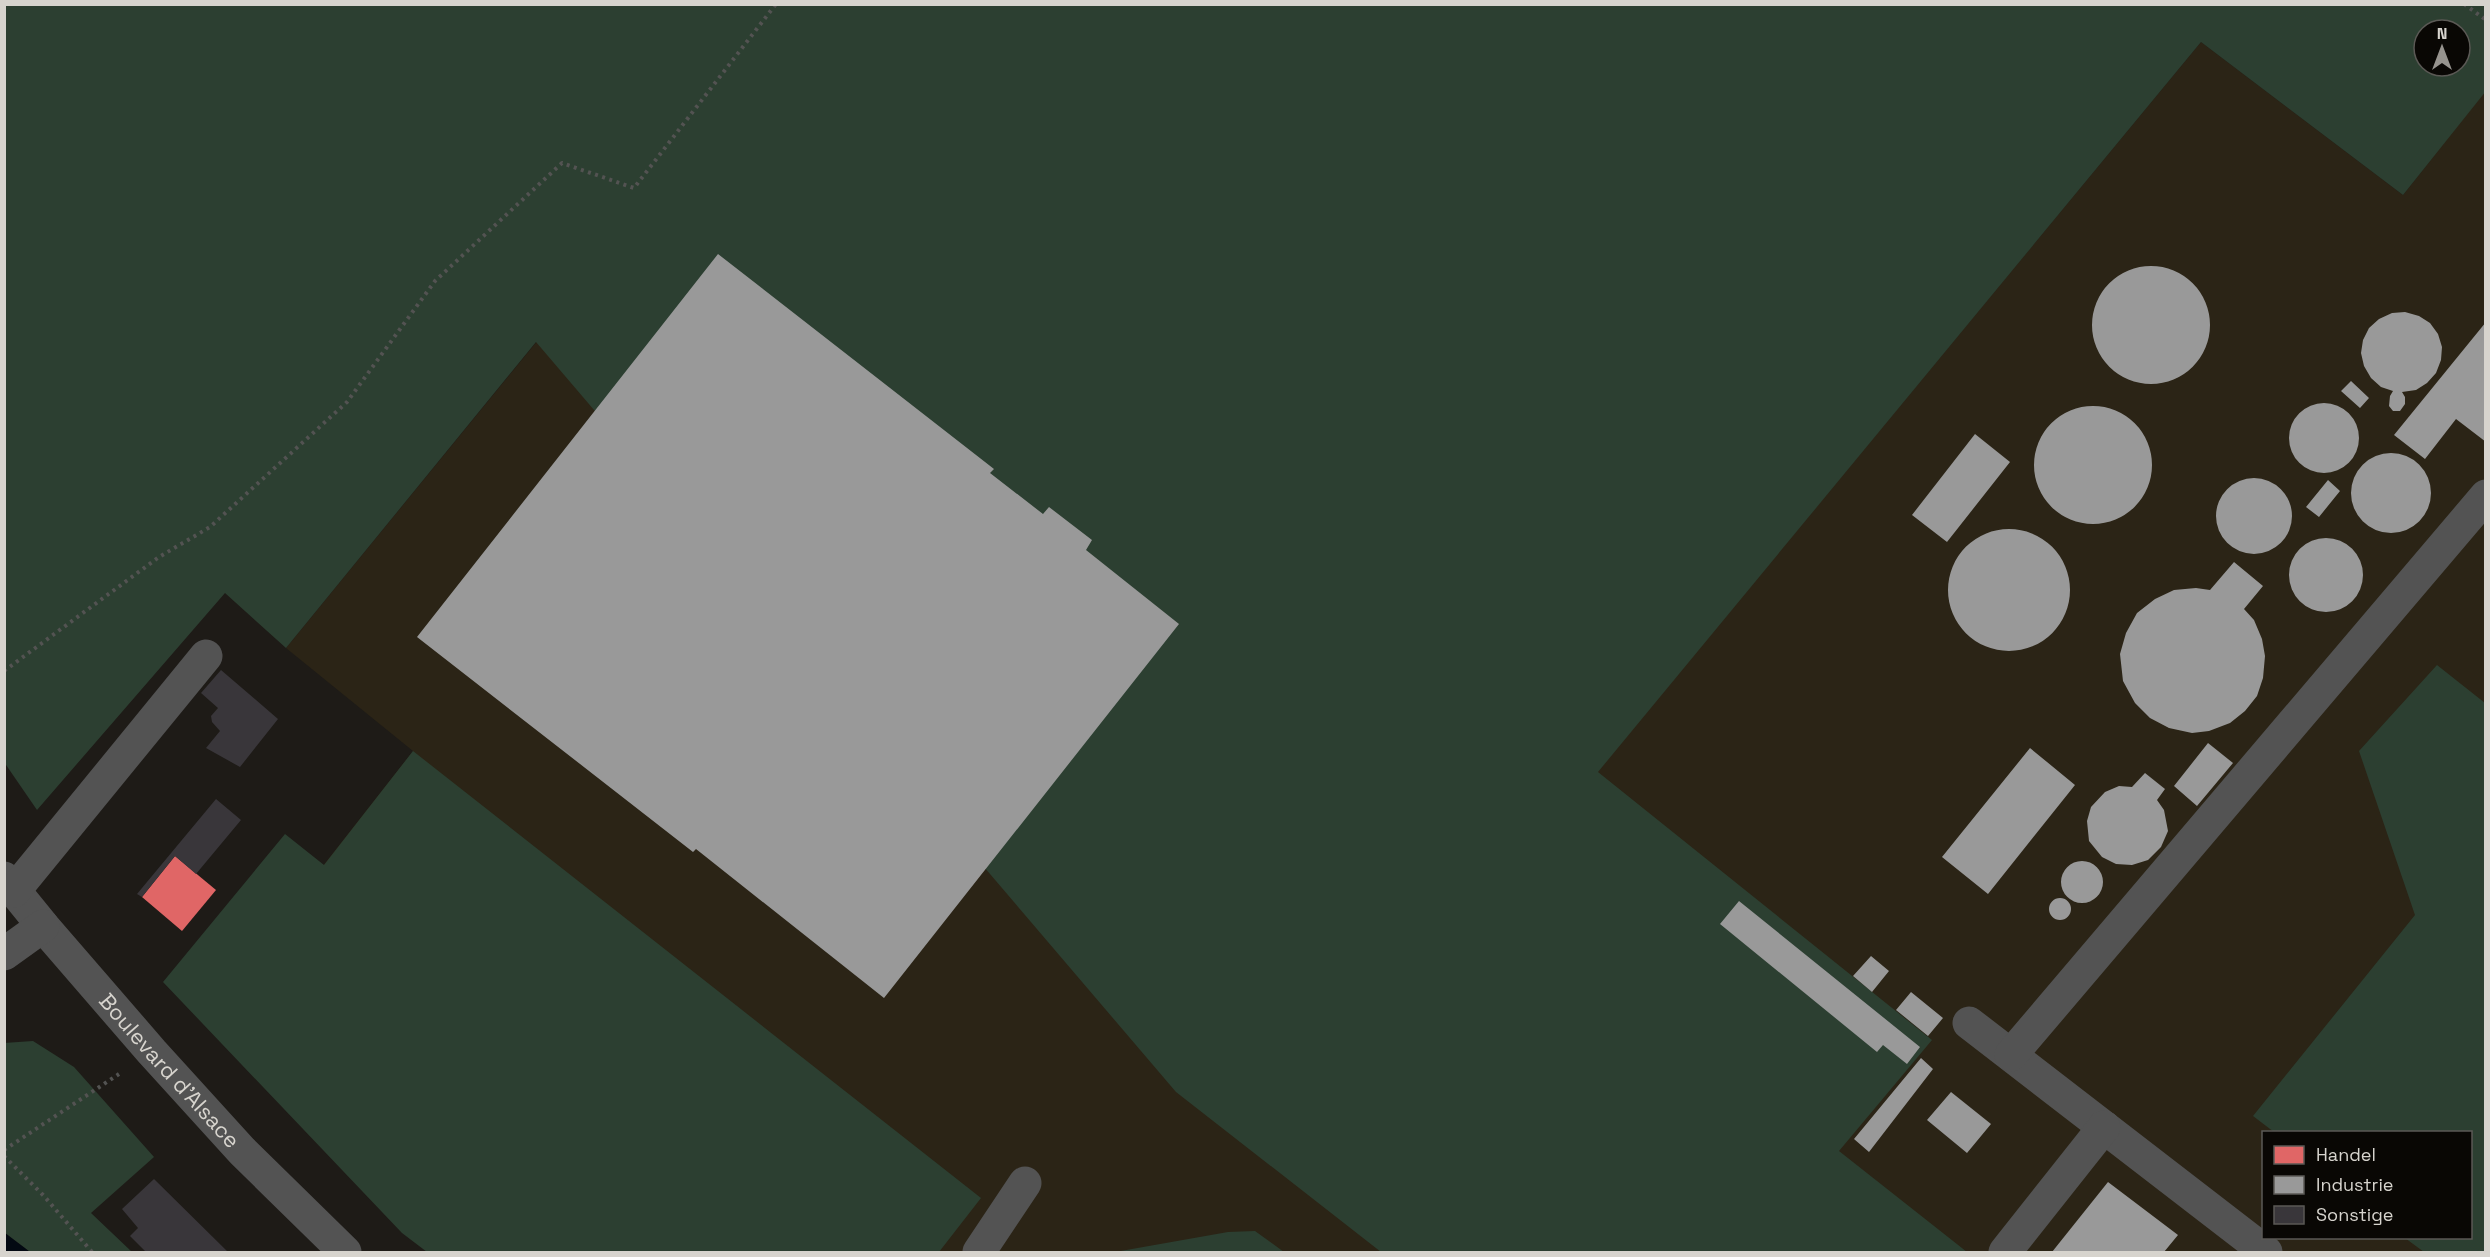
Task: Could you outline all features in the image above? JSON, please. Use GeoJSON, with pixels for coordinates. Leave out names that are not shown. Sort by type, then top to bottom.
{"type":"FeatureCollection","features":[{"type":"Feature","properties":{"kind":"street"},"geometry":{"type":"LineString","coordinates":[[2011,1055],[2486,496]]}},
{"type":"Feature","properties":{"kind":"street"},"geometry":{"type":"LineString","coordinates":[[9,884],[206,656]]}},
{"type":"Feature","properties":{"kind":"street","name":"Boulevard d'Alsace"},"geometry":{"type":"LineString","coordinates":[[9,884],[152,1052],[242,1151],[345,1252]]}},
{"type":"Feature","properties":{"kind":"street"},"geometry":{"type":"LineString","coordinates":[[4,954],[43,926]]}},
{"type":"Feature","properties":{"kind":"street"},"geometry":{"type":"LineString","coordinates":[[1970,1023],[2266,1252]]}},
{"type":"Feature","properties":{"kind":"street"},"geometry":{"type":"LineString","coordinates":[[2006,1252],[2104,1127]]}},
{"type":"Feature","properties":{"kind":"street"},"geometry":{"type":"LineString","coordinates":[[979,1252],[1025,1183]]}},
{"type":"Feature","properties":{"kind":"path"},"geometry":{"type":"LineString","coordinates":[[4,671],[159,557],[210,527],[347,402],[435,281],[562,163],[634,188],[776,4]]}},
{"type":"Feature","properties":{"kind":"path"},"geometry":{"type":"LineString","coordinates":[[2464,4],[2486,20]]}},
{"type":"Feature","properties":{"kind":"path"},"geometry":{"type":"LineString","coordinates":[[4,1149],[152,1052]]}},
{"type":"Feature","properties":{"kind":"path"},"geometry":{"type":"LineString","coordinates":[[4,1156],[44,1196],[92,1252]]}},
{"type":"Feature","properties":{"kind":"shaded area"},"geometry":{"type":"Polygon","coordinates":[[[2201,42],[2403,195],[2485,91],[2485,1252],[456,1252],[217,1001],[413,751],[286,648],[736,98],[1597,772],[2201,42]]]}},
{"type":"Feature","properties":{"kind":"shaded area"},"geometry":{"type":"Polygon","coordinates":[[[5,1233],[30,1252],[5,1252],[5,1233]]]}},
{"type":"Feature","properties":{"kind":"green space"},"geometry":{"type":"Polygon","coordinates":[[[2485,4],[2486,91],[2403,195],[2201,42],[1598,772],[1932,1040],[1839,1151],[1967,1252],[1381,1252],[1176,1092],[536,342],[286,648],[225,593],[37,810],[4,762],[4,5],[2485,4]]]}},
{"type":"Feature","properties":{"kind":"green space"},"geometry":{"type":"Polygon","coordinates":[[[2437,665],[2485,703],[2485,1252],[2424,1252],[2406,1239],[2472,1239],[2472,1131],[2273,1131],[2253,1116],[2415,915],[2359,751],[2437,665]]]}},
{"type":"Feature","properties":{"kind":"green space"},"geometry":{"type":"Polygon","coordinates":[[[413,751],[981,1198],[939,1252],[427,1252],[402,1233],[163,982],[285,834],[324,865],[413,751]]]}},
{"type":"Feature","properties":{"kind":"green space"},"geometry":{"type":"Polygon","coordinates":[[[33,1041],[74,1067],[154,1157],[91,1213],[132,1252],[30,1252],[5,1233],[4,1043],[33,1041]]]}},
{"type":"Feature","properties":{"kind":"green space"},"geometry":{"type":"Polygon","coordinates":[[[1255,1231],[1284,1252],[1115,1252],[1228,1232],[1255,1231]]]}},
{"type":"Feature","properties":{"kind":"building: Handel"},"geometry":{"type":"Polygon","coordinates":[[[175,856],[216,890],[182,931],[142,897],[175,856]]]}},
{"type":"Feature","properties":{"kind":"building: Industrie"},"geometry":{"type":"Polygon","coordinates":[[[718,254],[994,469],[990,473],[1043,514],[1049,507],[1092,540],[1086,550],[1179,624],[884,998],[696,849],[693,852],[417,637],[718,254]]]}},
{"type":"Feature","properties":{"kind":"building: Industrie"},"geometry":{"type":"Polygon","coordinates":[[[2151,266],[2184,276],[2200,292],[2210,325],[2200,358],[2184,374],[2151,384],[2118,374],[2102,358],[2092,325],[2102,292],[2118,276],[2151,266]]]}},
{"type":"Feature","properties":{"kind":"building: Industrie"},"geometry":{"type":"Polygon","coordinates":[[[2405,312],[2419,316],[2430,323],[2438,334],[2442,347],[2441,360],[2436,373],[2427,383],[2416,390],[2402,392],[2405,404],[2400,411],[2393,411],[2389,406],[2393,391],[2381,387],[2371,378],[2364,366],[2361,353],[2363,340],[2369,328],[2379,319],[2392,313],[2405,312]]]}},
{"type":"Feature","properties":{"kind":"building: Industrie"},"geometry":{"type":"Polygon","coordinates":[[[2486,322],[2486,442],[2456,419],[2425,459],[2394,435],[2486,322]]]}},
{"type":"Feature","properties":{"kind":"building: Industrie"},"geometry":{"type":"Polygon","coordinates":[[[2351,381],[2369,398],[2360,408],[2341,391],[2351,381]]]}},
{"type":"Feature","properties":{"kind":"building: Industrie"},"geometry":{"type":"Polygon","coordinates":[[[2324,403],[2337,406],[2349,413],[2356,425],[2359,438],[2356,451],[2349,463],[2337,470],[2324,473],[2311,470],[2299,463],[2292,451],[2289,438],[2292,425],[2299,413],[2311,406],[2324,403]]]}},
{"type":"Feature","properties":{"kind":"building: Industrie"},"geometry":{"type":"Polygon","coordinates":[[[2093,406],[2126,416],[2142,432],[2152,465],[2142,498],[2126,514],[2093,524],[2060,514],[2044,498],[2034,465],[2044,432],[2060,416],[2093,406]]]}},
{"type":"Feature","properties":{"kind":"building: Industrie"},"geometry":{"type":"Polygon","coordinates":[[[1975,434],[2010,462],[1947,542],[1912,515],[1975,434]]]}},
{"type":"Feature","properties":{"kind":"building: Industrie"},"geometry":{"type":"Polygon","coordinates":[[[2391,453],[2406,456],[2419,465],[2428,478],[2431,493],[2428,508],[2419,521],[2406,530],[2391,533],[2376,530],[2363,521],[2354,508],[2351,493],[2354,478],[2363,465],[2376,456],[2391,453]]]}},
{"type":"Feature","properties":{"kind":"building: Industrie"},"geometry":{"type":"Polygon","coordinates":[[[2254,478],[2269,481],[2281,489],[2289,501],[2292,516],[2289,531],[2281,543],[2269,551],[2254,554],[2239,551],[2227,543],[2219,531],[2216,516],[2219,501],[2227,489],[2239,481],[2254,478]]]}},
{"type":"Feature","properties":{"kind":"building: Industrie"},"geometry":{"type":"Polygon","coordinates":[[[2328,480],[2340,491],[2319,517],[2306,507],[2328,480]]]}},
{"type":"Feature","properties":{"kind":"building: Industrie"},"geometry":{"type":"Polygon","coordinates":[[[2009,529],[2032,534],[2043,539],[2052,547],[2060,556],[2065,567],[2070,590],[2065,613],[2060,624],[2052,633],[2043,641],[2032,646],[2009,651],[1986,646],[1975,641],[1966,633],[1958,624],[1953,613],[1948,590],[1953,567],[1958,556],[1966,547],[1975,539],[1986,534],[2009,529]]]}},
{"type":"Feature","properties":{"kind":"building: Industrie"},"geometry":{"type":"Polygon","coordinates":[[[2326,538],[2347,544],[2357,554],[2363,575],[2357,596],[2347,606],[2326,612],[2305,606],[2295,596],[2289,575],[2295,554],[2305,544],[2326,538]]]}},
{"type":"Feature","properties":{"kind":"building: Industrie"},"geometry":{"type":"Polygon","coordinates":[[[2234,562],[2263,586],[2244,609],[2254,620],[2262,639],[2265,656],[2263,678],[2257,696],[2245,711],[2230,723],[2209,731],[2192,733],[2169,728],[2150,718],[2135,703],[2123,681],[2120,654],[2126,633],[2137,613],[2155,599],[2174,590],[2196,588],[2210,590],[2234,562]]]}},
{"type":"Feature","properties":{"kind":"building: Industrie"},"geometry":{"type":"Polygon","coordinates":[[[2208,743],[2233,763],[2197,806],[2174,786],[2208,743]]]}},
{"type":"Feature","properties":{"kind":"building: Industrie"},"geometry":{"type":"Polygon","coordinates":[[[2030,748],[2075,785],[1988,894],[1942,857],[2030,748]]]}},
{"type":"Feature","properties":{"kind":"building: Industrie"},"geometry":{"type":"Polygon","coordinates":[[[2145,773],[2165,789],[2157,800],[2164,810],[2168,831],[2161,847],[2148,860],[2132,865],[2116,864],[2102,857],[2089,841],[2087,821],[2091,807],[2105,792],[2119,786],[2132,787],[2145,773]]]}},
{"type":"Feature","properties":{"kind":"building: Industrie"},"geometry":{"type":"Polygon","coordinates":[[[2082,861],[2097,867],[2103,882],[2097,897],[2082,903],[2067,897],[2061,882],[2067,867],[2082,861]]]}},
{"type":"Feature","properties":{"kind":"building: Industrie"},"geometry":{"type":"Polygon","coordinates":[[[2056,898],[2064,898],[2071,905],[2071,913],[2064,920],[2056,920],[2049,913],[2049,905],[2056,898]]]}},
{"type":"Feature","properties":{"kind":"building: Industrie"},"geometry":{"type":"Polygon","coordinates":[[[1739,901],[1920,1047],[1907,1064],[1883,1045],[1877,1052],[1720,924],[1739,901]]]}},
{"type":"Feature","properties":{"kind":"building: Industrie"},"geometry":{"type":"Polygon","coordinates":[[[1871,956],[1889,971],[1872,992],[1853,976],[1871,956]]]}},
{"type":"Feature","properties":{"kind":"building: Industrie"},"geometry":{"type":"Polygon","coordinates":[[[1911,992],[1943,1018],[1928,1036],[1896,1010],[1911,992]]]}},
{"type":"Feature","properties":{"kind":"building: Industrie"},"geometry":{"type":"Polygon","coordinates":[[[1921,1058],[1933,1069],[1869,1152],[1854,1139],[1921,1058]]]}},
{"type":"Feature","properties":{"kind":"building: Industrie"},"geometry":{"type":"Polygon","coordinates":[[[1951,1092],[1991,1124],[1967,1153],[1927,1120],[1951,1092]]]}},
{"type":"Feature","properties":{"kind":"building: Industrie"},"geometry":{"type":"Polygon","coordinates":[[[2108,1182],[2178,1235],[2164,1252],[2052,1252],[2108,1182]]]}},
{"type":"Feature","properties":{"kind":"building: Sonstige"},"geometry":{"type":"Polygon","coordinates":[[[221,670],[278,719],[240,767],[206,748],[220,731],[212,722],[211,716],[218,708],[201,693],[221,670]]]}},
{"type":"Feature","properties":{"kind":"building: Sonstige"},"geometry":{"type":"Polygon","coordinates":[[[216,799],[241,820],[196,874],[175,856],[142,897],[137,894],[216,799]]]}},
{"type":"Feature","properties":{"kind":"building: Sonstige"},"geometry":{"type":"Polygon","coordinates":[[[154,1179],[228,1252],[146,1252],[130,1236],[138,1228],[122,1209],[154,1179]]]}}]}
